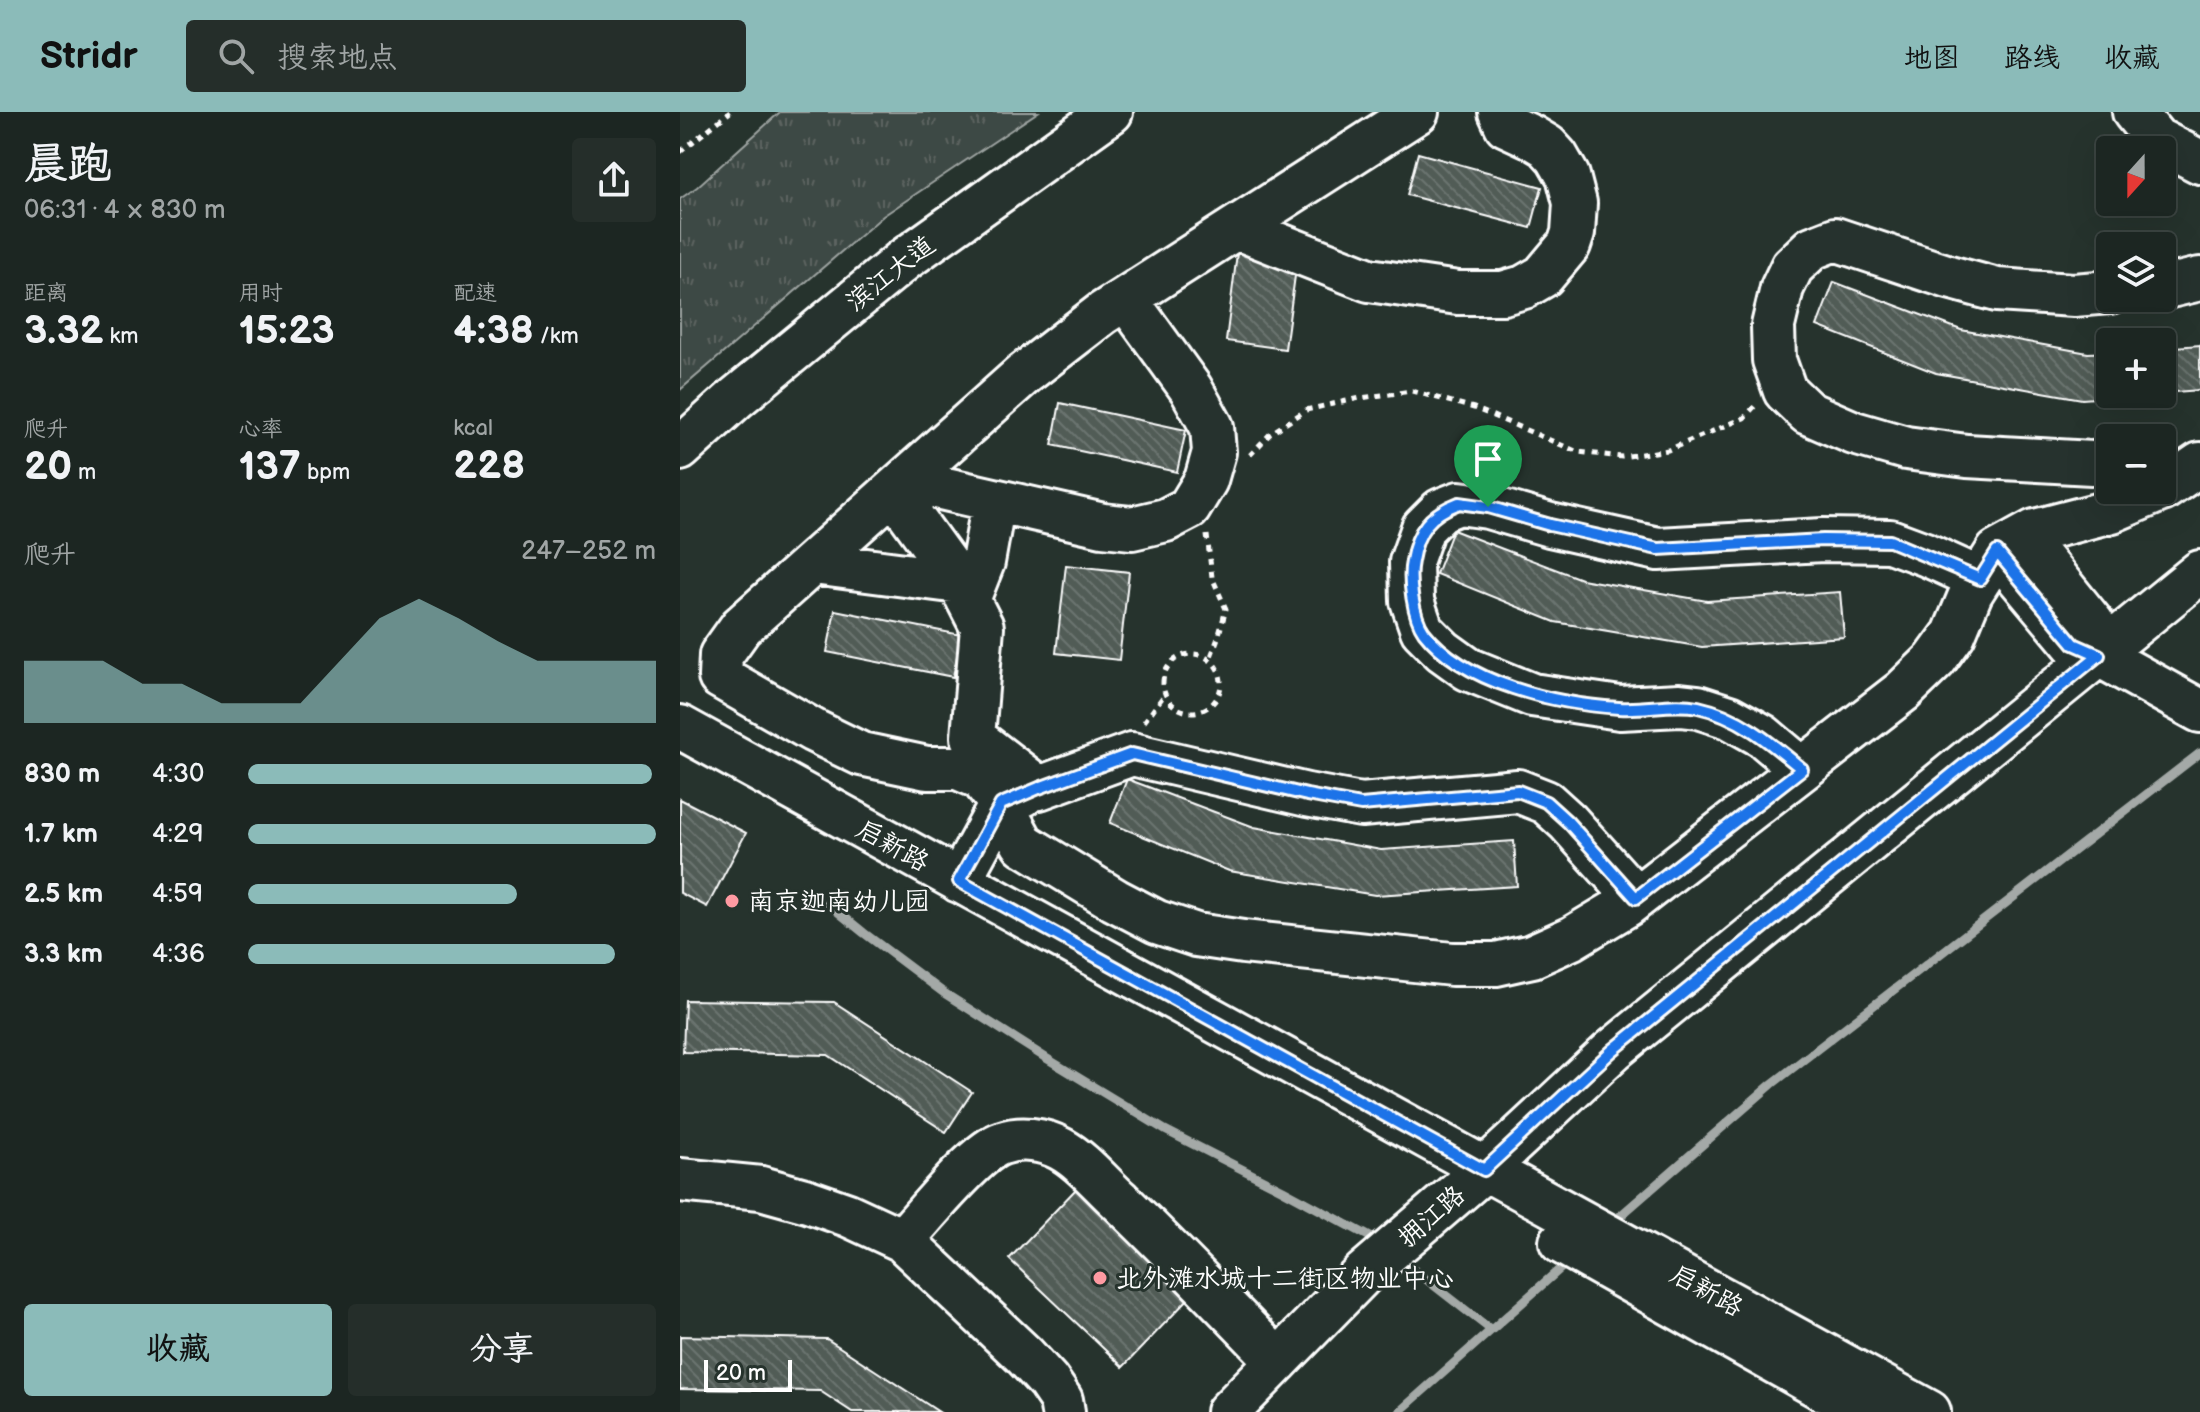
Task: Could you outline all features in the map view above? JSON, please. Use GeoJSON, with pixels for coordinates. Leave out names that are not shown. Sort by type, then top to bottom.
{"type":"FeatureCollection","features":[{"type":"Feature","properties":{"kind":"street","name":"滨江大道"},"geometry":{"type":"LineString","coordinates":[[680,449],[736,398],[905,259],[1111,112]]}},
{"type":"Feature","properties":{"kind":"street"},"geometry":{"type":"LineString","coordinates":[[1417,112],[1103,313],[1024,374],[741,627],[721,655],[720,677],[861,754],[927,768],[958,768],[981,778],[1001,804],[1023,844],[1157,922],[1196,935],[1243,942],[1452,964],[1496,964],[1532,956],[1572,938],[1636,898],[1903,691],[1935,660],[1954,634],[1971,593],[2000,556],[2035,531],[2112,511],[2125,504]]}},
{"type":"Feature","properties":{"kind":"street"},"geometry":{"type":"LineString","coordinates":[[1237,228],[1369,280],[1458,293],[1503,293],[1524,287],[1543,276],[1569,245],[1575,203],[1568,176],[1557,157],[1547,146],[1506,125],[1500,112]]}},
{"type":"Feature","properties":{"kind":"street"},"geometry":{"type":"LineString","coordinates":[[2134,112],[2156,139],[2200,162]]}},
{"type":"Feature","properties":{"kind":"street"},"geometry":{"type":"LineString","coordinates":[[2096,293],[2074,295],[1997,290],[1835,239],[1812,248],[1792,267],[1782,288],[1773,326],[1774,360],[1785,391],[1808,413],[1854,433],[1906,448],[1967,456],[2096,463]]}},
{"type":"Feature","properties":{"kind":"street"},"geometry":{"type":"LineString","coordinates":[[2176,285],[2200,279]]}},
{"type":"Feature","properties":{"kind":"street"},"geometry":{"type":"LineString","coordinates":[[900,486],[1132,528],[1166,520],[1189,508],[1206,480],[1214,452],[1212,427],[1191,389],[1126,299]]}},
{"type":"Feature","properties":{"kind":"street"},"geometry":{"type":"LineString","coordinates":[[900,486],[964,591],[982,627],[973,737],[1039,788]]}},
{"type":"Feature","properties":{"kind":"street"},"geometry":{"type":"LineString","coordinates":[[964,591],[983,562],[994,501]]}},
{"type":"Feature","properties":{"kind":"street"},"geometry":{"type":"LineString","coordinates":[[1802,769],[1763,736],[1729,717],[1708,710],[1680,705],[1620,708],[1532,695],[1468,669],[1443,651],[1422,630],[1412,601],[1411,562],[1423,528],[1441,510],[1459,503],[1488,507],[1550,525],[1658,549],[1823,540],[1890,541],[2000,556],[2074,644],[2200,711]]}},
{"type":"Feature","properties":{"kind":"street"},"geometry":{"type":"LineString","coordinates":[[813,563],[964,591]]}},
{"type":"Feature","properties":{"kind":"street","name":"拥江路"},"geometry":{"type":"LineString","coordinates":[[1228,1412],[1364,1273],[1484,1170],[1613,1050],[2200,572]]}},
{"type":"Feature","properties":{"kind":"street","name":"启新路"},"geometry":{"type":"LineString","coordinates":[[680,727],[1484,1170],[1572,1232],[1929,1412]]}},
{"type":"Feature","properties":{"kind":"street"},"geometry":{"type":"LineString","coordinates":[[959,881],[1001,804],[1132,754],[1361,805],[1518,791],[1546,802],[1636,898]]}},
{"type":"Feature","properties":{"kind":"street"},"geometry":{"type":"LineString","coordinates":[[902,1240],[986,1151],[999,1143],[1014,1140],[1045,1142],[1061,1149],[1080,1164],[1155,1235],[1278,1361]]}},
{"type":"Feature","properties":{"kind":"street"},"geometry":{"type":"LineString","coordinates":[[680,1180],[761,1188],[848,1215],[902,1240],[1040,1372],[1061,1400],[1063,1412]]}},
{"type":"Feature","properties":{"kind":"street","name":"启新路"},"geometry":{"type":"LineString","coordinates":[[1616,1256],[1864,1412]]}},
{"type":"Feature","properties":{"kind":"path"},"geometry":{"type":"LineString","coordinates":[[680,152],[730,112]]}},
{"type":"Feature","properties":{"kind":"path"},"geometry":{"type":"LineString","coordinates":[[1241,464],[1270,434],[1306,410],[1412,391],[1474,408],[1578,452],[1622,457],[1668,450],[1744,418],[1781,380]]}},
{"type":"Feature","properties":{"kind":"path"},"geometry":{"type":"LineString","coordinates":[[1210,659],[1226,609],[1212,577],[1207,535],[1211,522]]}},
{"type":"Feature","properties":{"kind":"path"},"geometry":{"type":"LineString","coordinates":[[1191,653],[1210,659],[1221,675],[1220,694],[1207,709],[1187,712],[1178,709],[1165,694],[1163,685],[1167,667],[1174,660],[1191,653]]}},
{"type":"Feature","properties":{"kind":"green space"},"geometry":{"type":"Polygon","coordinates":[[[780,112],[1038,112],[883,216],[680,390],[680,199],[780,112]]]}},
{"type":"Feature","properties":{"kind":"building"},"geometry":{"type":"Polygon","coordinates":[[[1418,153],[1542,187],[1531,228],[1407,195],[1418,153]]]}},
{"type":"Feature","properties":{"kind":"building"},"geometry":{"type":"Polygon","coordinates":[[[1237,253],[1297,261],[1285,349],[1226,341],[1237,253]]]}},
{"type":"Feature","properties":{"kind":"building"},"geometry":{"type":"Polygon","coordinates":[[[1834,282],[1961,330],[2096,353],[2096,398],[2082,399],[1936,373],[1817,326],[1834,282]]]}},
{"type":"Feature","properties":{"kind":"building"},"geometry":{"type":"Polygon","coordinates":[[[2200,345],[2200,390],[2176,392],[2176,347],[2200,345]]]}},
{"type":"Feature","properties":{"kind":"building"},"geometry":{"type":"Polygon","coordinates":[[[1060,403],[1186,430],[1177,472],[1052,445],[1060,403]]]}},
{"type":"Feature","properties":{"kind":"building"},"geometry":{"type":"Polygon","coordinates":[[[1453,530],[1581,579],[1707,601],[1840,592],[1844,637],[1702,647],[1555,622],[1436,574],[1453,530]]]}},
{"type":"Feature","properties":{"kind":"building"},"geometry":{"type":"Polygon","coordinates":[[[1066,565],[1129,572],[1119,660],[1056,653],[1066,565]]]}},
{"type":"Feature","properties":{"kind":"building"},"geometry":{"type":"Polygon","coordinates":[[[835,610],[961,635],[953,677],[827,652],[835,610]]]}},
{"type":"Feature","properties":{"kind":"building"},"geometry":{"type":"Polygon","coordinates":[[[1127,779],[1254,827],[1381,850],[1514,841],[1517,886],[1375,895],[1229,871],[1110,823],[1127,779]]]}},
{"type":"Feature","properties":{"kind":"building"},"geometry":{"type":"Polygon","coordinates":[[[680,799],[746,833],[707,907],[680,893],[680,799]]]}},
{"type":"Feature","properties":{"kind":"building"},"geometry":{"type":"Polygon","coordinates":[[[685,1000],[834,1002],[972,1092],[946,1132],[828,1055],[683,1052],[685,1000]]]}},
{"type":"Feature","properties":{"kind":"building","name":"北外滩水城十二街区物业中心"},"geometry":{"type":"Polygon","coordinates":[[[1077,1188],[1190,1297],[1123,1367],[1009,1259],[1077,1188]]]}},
{"type":"Feature","properties":{"kind":"building"},"geometry":{"type":"Polygon","coordinates":[[[680,1336],[827,1339],[939,1412],[852,1412],[820,1391],[680,1389],[680,1336]]]}},
{"type":"Feature","properties":{"kind":"waterway"},"geometry":{"type":"LineString","coordinates":[[1611,1224],[1772,1084],[2200,753]]}},
{"type":"Feature","properties":{"kind":"waterway"},"geometry":{"type":"LineString","coordinates":[[827,903],[944,993],[1046,1058],[1165,1130],[1374,1239]]}},
{"type":"Feature","properties":{"kind":"waterway"},"geometry":{"type":"LineString","coordinates":[[1399,1412],[1570,1260]]}},
{"type":"Feature","properties":{"kind":"waterway"},"geometry":{"type":"LineString","coordinates":[[1409,1266],[1490,1329]]}},
{"type":"Feature","properties":{"kind":"place","name":"南京迦南幼儿园"},"geometry":{"type":"Point","coordinates":[732,901]}},
{"type":"Feature","properties":{"kind":"place","name":"北外滩水城十二街区物业中心"},"geometry":{"type":"Point","coordinates":[1100,1278]}},
{"type":"Feature","properties":{"kind":"route"},"geometry":{"type":"LineString","coordinates":[[1459,503],[1488,507],[1550,525],[1658,549],[1823,540],[1890,541],[1980,579],[1997,552],[2074,644],[2099,655],[1613,1050],[1484,1170],[959,881],[1001,804],[1132,754],[1361,805],[1518,791],[1546,802],[1636,898],[1802,769],[1763,736],[1729,717],[1698,707],[1620,708],[1532,695],[1468,669],[1443,651],[1422,630],[1412,601],[1411,562],[1423,528],[1441,510],[1459,503]]}}]}
